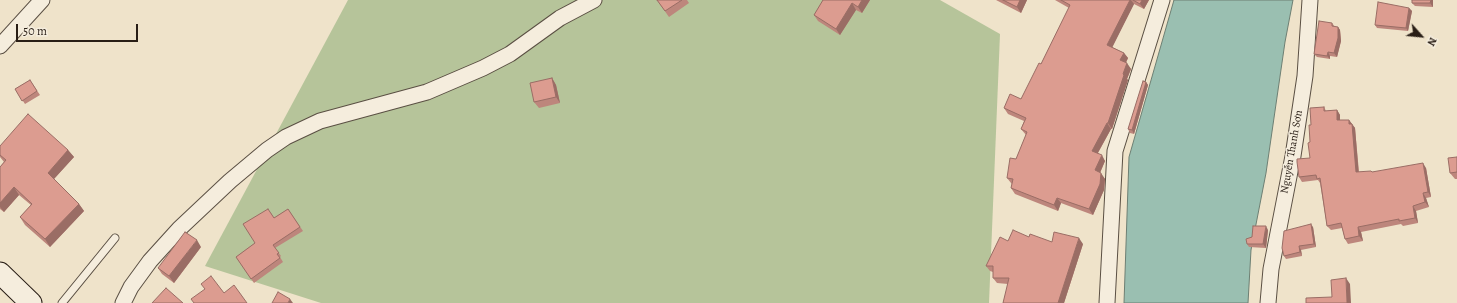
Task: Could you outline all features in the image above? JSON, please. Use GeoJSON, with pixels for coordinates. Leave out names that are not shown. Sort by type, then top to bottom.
{"type":"FeatureCollection","features":[{"type":"Feature","properties":{"kind":"main road"},"geometry":{"type":"LineString","coordinates":[[0,273],[30,303]]}},
{"type":"Feature","properties":{"kind":"street"},"geometry":{"type":"LineString","coordinates":[[0,46],[42,0]]}},
{"type":"Feature","properties":{"kind":"street"},"geometry":{"type":"LineString","coordinates":[[123,303],[131,287],[150,261],[179,229],[230,181],[267,150],[286,137],[320,121],[427,92],[483,68],[510,54],[560,18],[594,0]]}},
{"type":"Feature","properties":{"kind":"street"},"geometry":{"type":"LineString","coordinates":[[1107,303],[1115,151],[1162,0]]}},
{"type":"Feature","properties":{"kind":"street","name":"Nguyễn Thanh Sơn"},"geometry":{"type":"LineString","coordinates":[[1268,303],[1271,268],[1293,156],[1305,76],[1310,0]]}},
{"type":"Feature","properties":{"kind":"lane"},"geometry":{"type":"LineString","coordinates":[[62,303],[115,238]]}},
{"type":"Feature","properties":{"kind":"shaded area"},"geometry":{"type":"Polygon","coordinates":[[[348,0],[940,0],[1000,34],[989,303],[321,303],[205,266],[348,0]]]}},
{"type":"Feature","properties":{"kind":"shaded area"},"geometry":{"type":"Polygon","coordinates":[[[1174,0],[1293,0],[1285,42],[1266,173],[1251,250],[1248,303],[1124,303],[1129,157],[1174,0]]]}},
{"type":"Feature","properties":{"kind":"building"},"geometry":{"type":"Polygon","coordinates":[[[657,0],[682,0],[665,11],[657,0]]]}},
{"type":"Feature","properties":{"kind":"building"},"geometry":{"type":"Polygon","coordinates":[[[823,0],[862,0],[858,7],[852,3],[836,29],[814,15],[823,0]]]}},
{"type":"Feature","properties":{"kind":"building"},"geometry":{"type":"Polygon","coordinates":[[[1003,0],[1020,0],[1017,7],[1003,0]]]}},
{"type":"Feature","properties":{"kind":"building"},"geometry":{"type":"Polygon","coordinates":[[[1061,0],[1130,0],[1107,45],[1124,53],[1120,60],[1127,63],[1108,123],[1092,151],[1102,155],[1095,170],[1101,173],[1100,184],[1089,209],[1057,198],[1054,205],[1011,188],[1013,179],[1007,178],[1010,158],[1016,159],[1027,132],[1021,129],[1026,118],[1004,108],[1010,94],[1021,99],[1039,63],[1041,64],[1070,5],[1061,0]]]}},
{"type":"Feature","properties":{"kind":"building"},"geometry":{"type":"Polygon","coordinates":[[[1133,0],[1142,0],[1140,4],[1133,0]]]}},
{"type":"Feature","properties":{"kind":"building"},"geometry":{"type":"Polygon","coordinates":[[[1412,0],[1431,0],[1430,3],[1412,3],[1412,0]]]}},
{"type":"Feature","properties":{"kind":"building"},"geometry":{"type":"Polygon","coordinates":[[[1378,2],[1409,8],[1406,28],[1375,25],[1378,2]]]}},
{"type":"Feature","properties":{"kind":"building"},"geometry":{"type":"Polygon","coordinates":[[[1319,21],[1332,23],[1332,26],[1338,27],[1338,38],[1334,53],[1328,52],[1327,56],[1314,54],[1319,21]]]}},
{"type":"Feature","properties":{"kind":"building"},"geometry":{"type":"Polygon","coordinates":[[[552,78],[556,97],[534,102],[530,83],[552,78]]]}},
{"type":"Feature","properties":{"kind":"building"},"geometry":{"type":"Polygon","coordinates":[[[30,80],[37,91],[22,101],[15,89],[30,80]]]}},
{"type":"Feature","properties":{"kind":"building"},"geometry":{"type":"Polygon","coordinates":[[[1143,81],[1146,82],[1132,130],[1128,129],[1143,81]]]}},
{"type":"Feature","properties":{"kind":"building"},"geometry":{"type":"Polygon","coordinates":[[[1324,107],[1324,111],[1337,110],[1337,120],[1349,120],[1349,124],[1352,124],[1356,172],[1372,172],[1423,163],[1428,192],[1423,193],[1425,202],[1413,206],[1415,218],[1399,221],[1399,219],[1358,227],[1359,236],[1345,239],[1341,223],[1327,226],[1320,178],[1317,179],[1316,175],[1299,177],[1297,162],[1297,159],[1310,158],[1308,143],[1310,142],[1309,125],[1311,125],[1310,108],[1324,107]]]}},
{"type":"Feature","properties":{"kind":"building"},"geometry":{"type":"Polygon","coordinates":[[[28,114],[68,150],[48,173],[79,204],[45,239],[20,217],[32,204],[14,187],[0,203],[0,167],[6,160],[0,155],[0,146],[28,114]]]}},
{"type":"Feature","properties":{"kind":"building"},"geometry":{"type":"Polygon","coordinates":[[[1457,157],[1457,172],[1450,173],[1448,158],[1457,157]]]}},
{"type":"Feature","properties":{"kind":"building"},"geometry":{"type":"Polygon","coordinates":[[[268,209],[274,218],[288,209],[300,227],[273,245],[279,253],[277,254],[280,258],[251,279],[236,257],[255,243],[243,224],[268,209]]]}},
{"type":"Feature","properties":{"kind":"building"},"geometry":{"type":"Polygon","coordinates":[[[1311,224],[1314,244],[1299,246],[1300,252],[1284,256],[1282,248],[1284,231],[1311,224]]]}},
{"type":"Feature","properties":{"kind":"building"},"geometry":{"type":"Polygon","coordinates":[[[1253,226],[1266,226],[1263,244],[1247,244],[1246,239],[1252,237],[1253,226]]]}},
{"type":"Feature","properties":{"kind":"building"},"geometry":{"type":"Polygon","coordinates":[[[1013,230],[1029,237],[1030,234],[1052,242],[1054,232],[1079,238],[1058,303],[1003,303],[1009,278],[993,278],[993,266],[986,266],[1000,237],[1008,241],[1013,230]]]}},
{"type":"Feature","properties":{"kind":"building"},"geometry":{"type":"Polygon","coordinates":[[[185,232],[197,240],[169,276],[158,268],[185,232]]]}},
{"type":"Feature","properties":{"kind":"building"},"geometry":{"type":"Polygon","coordinates":[[[211,276],[224,293],[234,285],[247,303],[194,303],[191,299],[205,289],[201,284],[211,276]]]}},
{"type":"Feature","properties":{"kind":"building"},"geometry":{"type":"Polygon","coordinates":[[[1346,278],[1347,303],[1306,303],[1306,298],[1332,297],[1331,280],[1346,278]]]}},
{"type":"Feature","properties":{"kind":"building"},"geometry":{"type":"Polygon","coordinates":[[[166,288],[183,303],[152,303],[166,288]]]}},
{"type":"Feature","properties":{"kind":"building"},"geometry":{"type":"Polygon","coordinates":[[[278,292],[290,299],[288,303],[272,303],[278,292]]]}}]}
